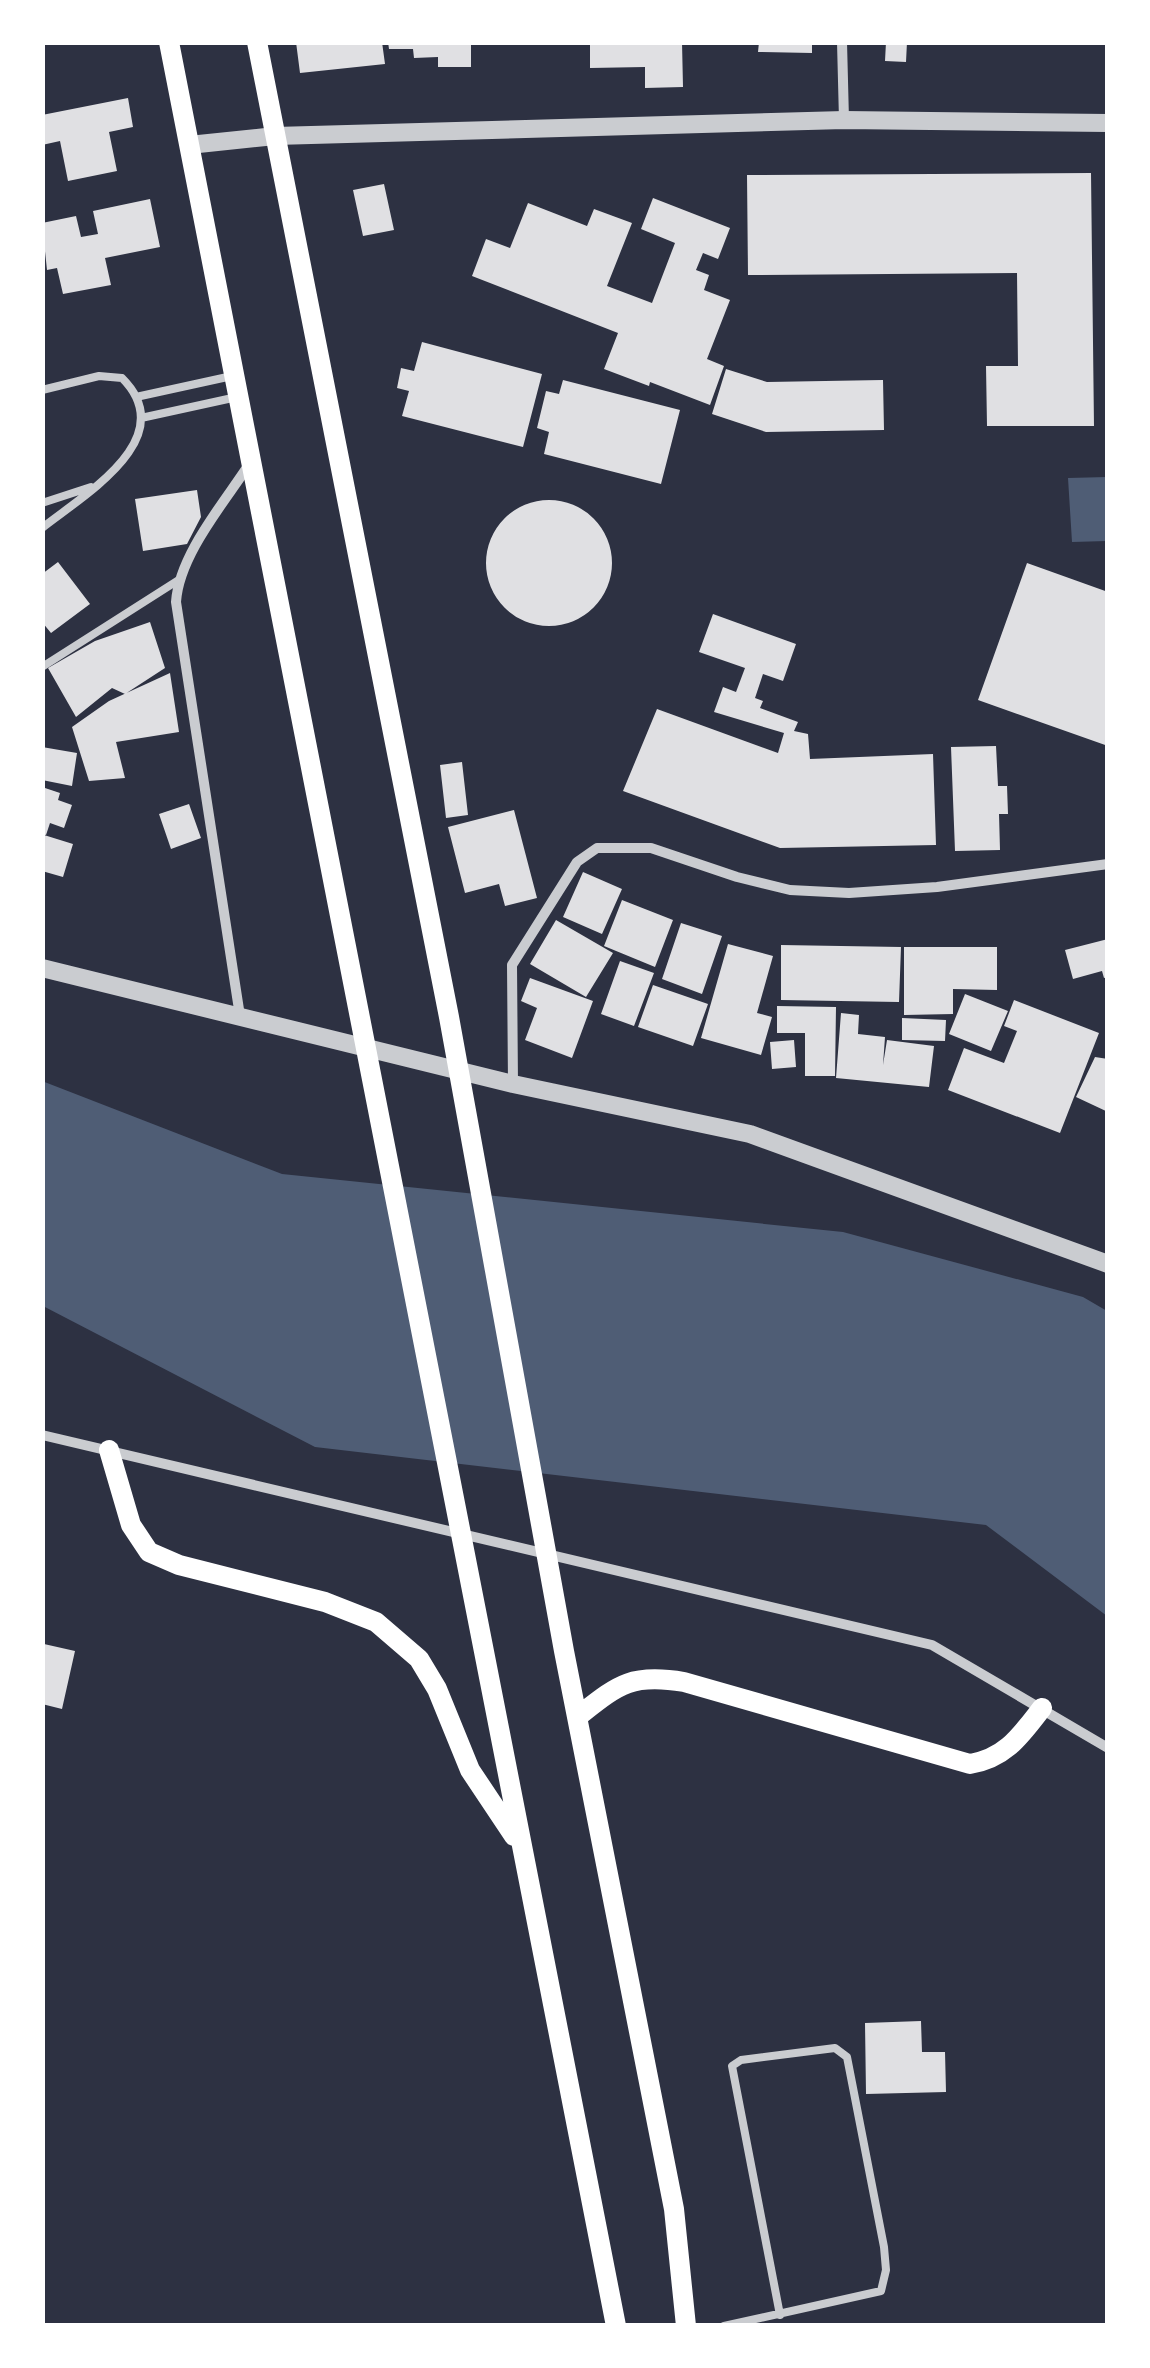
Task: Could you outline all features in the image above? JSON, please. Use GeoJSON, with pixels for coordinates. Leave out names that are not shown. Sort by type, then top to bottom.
{"type":"FeatureCollection","features":[{"type":"Feature","properties":{"kind":"main road"},"geometry":{"type":"LineString","coordinates":[[170,42],[616,2326]]}},
{"type":"Feature","properties":{"kind":"main road"},"geometry":{"type":"LineString","coordinates":[[257,42],[449,1017],[564,1651],[674,2209],[686,2326]]}},
{"type":"Feature","properties":{"kind":"main road"},"geometry":{"type":"LineString","coordinates":[[109,1450],[131,1525],[149,1552],[179,1565],[325,1602],[376,1622],[419,1659],[437,1689],[470,1770],[522,1847]]}},
{"type":"Feature","properties":{"kind":"main road"},"geometry":{"type":"LineString","coordinates":[[577,1718],[617,1686],[657,1678],[970,1764],[1010,1748],[1042,1708]]}},
{"type":"Feature","properties":{"kind":"street"},"geometry":{"type":"LineString","coordinates":[[842,42],[844,120]]}},
{"type":"Feature","properties":{"kind":"street"},"geometry":{"type":"LineString","coordinates":[[189,145],[276,136],[844,120],[1108,124]]}},
{"type":"Feature","properties":{"kind":"street"},"geometry":{"type":"LineString","coordinates":[[240,1016],[176,602],[177,581],[250,463]]}},
{"type":"Feature","properties":{"kind":"street"},"geometry":{"type":"LineString","coordinates":[[513,1084],[512,965],[578,862],[597,848],[651,848],[772,886],[849,893],[1108,864]]}},
{"type":"Feature","properties":{"kind":"street"},"geometry":{"type":"LineString","coordinates":[[42,968],[513,1084],[750,1134],[1108,1264]]}},
{"type":"Feature","properties":{"kind":"street"},"geometry":{"type":"LineString","coordinates":[[42,1434],[932,1646],[1108,1748]]}},
{"type":"Feature","properties":{"kind":"lane"},"geometry":{"type":"LineString","coordinates":[[42,390],[99,376],[122,378],[136,397],[142,430],[135,446],[95,486],[42,528]]}},
{"type":"Feature","properties":{"kind":"lane"},"geometry":{"type":"LineString","coordinates":[[136,397],[235,386]]}},
{"type":"Feature","properties":{"kind":"lane"},"geometry":{"type":"LineString","coordinates":[[141,418],[235,386]]}},
{"type":"Feature","properties":{"kind":"lane"},"geometry":{"type":"LineString","coordinates":[[42,503],[95,486]]}},
{"type":"Feature","properties":{"kind":"lane"},"geometry":{"type":"LineString","coordinates":[[42,667],[177,581]]}},
{"type":"Feature","properties":{"kind":"lane"},"geometry":{"type":"LineString","coordinates":[[724,2326],[780,2315],[880,2291],[886,2270],[848,2057],[834,2048],[740,2060],[732,2066],[780,2315]]}},
{"type":"Feature","properties":{"kind":"water"},"geometry":{"type":"Polygon","coordinates":[[[1107,477],[1107,541],[1072,542],[1068,478],[1107,477]]]}},
{"type":"Feature","properties":{"kind":"water"},"geometry":{"type":"Polygon","coordinates":[[[42,1081],[282,1174],[843,1232],[1083,1297],[1107,1311],[1107,1616],[986,1525],[315,1447],[43,1306],[42,1081]]]}},
{"type":"Feature","properties":{"kind":"building"},"geometry":{"type":"Polygon","coordinates":[[[296,42],[382,42],[385,64],[300,73],[296,42]]]}},
{"type":"Feature","properties":{"kind":"building"},"geometry":{"type":"Polygon","coordinates":[[[388,42],[471,42],[471,67],[438,67],[438,57],[414,58],[413,49],[389,49],[388,42]]]}},
{"type":"Feature","properties":{"kind":"building"},"geometry":{"type":"Polygon","coordinates":[[[590,42],[682,42],[683,87],[645,88],[645,67],[590,68],[590,42]]]}},
{"type":"Feature","properties":{"kind":"building"},"geometry":{"type":"Polygon","coordinates":[[[759,42],[812,42],[812,53],[758,52],[759,42]]]}},
{"type":"Feature","properties":{"kind":"building"},"geometry":{"type":"Polygon","coordinates":[[[886,42],[907,42],[906,62],[885,61],[886,42]]]}},
{"type":"Feature","properties":{"kind":"building"},"geometry":{"type":"Polygon","coordinates":[[[128,98],[133,127],[109,132],[117,171],[68,181],[60,141],[42,145],[42,115],[128,98]]]}},
{"type":"Feature","properties":{"kind":"building"},"geometry":{"type":"Polygon","coordinates":[[[1091,173],[1094,426],[987,426],[986,366],[1018,366],[1017,273],[748,275],[747,175],[1091,173]]]}},
{"type":"Feature","properties":{"kind":"building"},"geometry":{"type":"Polygon","coordinates":[[[384,184],[394,230],[363,236],[353,190],[384,184]]]}},
{"type":"Feature","properties":{"kind":"building"},"geometry":{"type":"Polygon","coordinates":[[[653,198],[730,228],[718,259],[703,253],[696,270],[709,275],[704,290],[730,300],[707,359],[724,366],[710,405],[604,369],[618,333],[472,276],[486,239],[510,248],[528,203],[587,226],[594,209],[632,223],[607,286],[652,303],[675,243],[641,229],[653,198]]]}},
{"type":"Feature","properties":{"kind":"building"},"geometry":{"type":"Polygon","coordinates":[[[150,199],[160,247],[105,258],[111,285],[63,294],[57,268],[47,270],[42,223],[76,216],[81,237],[98,234],[93,211],[150,199]]]}},
{"type":"Feature","properties":{"kind":"building"},"geometry":{"type":"Polygon","coordinates":[[[422,342],[542,374],[523,447],[402,416],[409,391],[397,388],[401,368],[414,371],[422,342]]]}},
{"type":"Feature","properties":{"kind":"building"},"geometry":{"type":"Polygon","coordinates":[[[726,369],[767,382],[883,380],[884,430],[766,432],[712,414],[726,369]]]}},
{"type":"Feature","properties":{"kind":"building"},"geometry":{"type":"Polygon","coordinates":[[[563,380],[680,410],[661,484],[544,454],[549,432],[537,428],[546,391],[559,394],[563,380]]]}},
{"type":"Feature","properties":{"kind":"building"},"geometry":{"type":"Polygon","coordinates":[[[197,490],[201,517],[187,544],[143,551],[135,499],[197,490]]]}},
{"type":"Feature","properties":{"kind":"building"},"geometry":{"type":"Polygon","coordinates":[[[549,500],[573,504],[594,518],[608,539],[612,563],[608,587],[594,608],[573,622],[549,626],[525,622],[504,608],[490,587],[486,563],[490,539],[504,518],[525,504],[549,500]]]}},
{"type":"Feature","properties":{"kind":"building"},"geometry":{"type":"Polygon","coordinates":[[[58,562],[90,604],[51,633],[42,622],[42,574],[58,562]]]}},
{"type":"Feature","properties":{"kind":"building"},"geometry":{"type":"Polygon","coordinates":[[[1027,563],[1108,592],[1108,746],[978,700],[1027,563]]]}},
{"type":"Feature","properties":{"kind":"building"},"geometry":{"type":"Polygon","coordinates":[[[713,614],[796,644],[783,681],[763,674],[755,698],[763,701],[760,708],[798,722],[794,731],[808,734],[810,759],[933,754],[936,845],[780,848],[623,791],[657,709],[778,753],[784,733],[714,712],[723,687],[736,692],[745,668],[699,652],[713,614]]]}},
{"type":"Feature","properties":{"kind":"building"},"geometry":{"type":"Polygon","coordinates":[[[150,622],[165,668],[125,694],[112,688],[76,717],[48,668],[95,641],[150,622]]]}},
{"type":"Feature","properties":{"kind":"building"},"geometry":{"type":"Polygon","coordinates":[[[170,673],[179,732],[116,742],[125,778],[89,781],[72,727],[109,701],[170,673]]]}},
{"type":"Feature","properties":{"kind":"building"},"geometry":{"type":"Polygon","coordinates":[[[996,746],[998,786],[1007,786],[1008,814],[999,814],[1000,850],[955,851],[951,747],[996,746]]]}},
{"type":"Feature","properties":{"kind":"building"},"geometry":{"type":"Polygon","coordinates":[[[42,747],[77,753],[72,786],[42,780],[42,747]]]}},
{"type":"Feature","properties":{"kind":"building"},"geometry":{"type":"Polygon","coordinates":[[[462,762],[468,815],[446,818],[440,765],[462,762]]]}},
{"type":"Feature","properties":{"kind":"building"},"geometry":{"type":"Polygon","coordinates":[[[42,787],[60,793],[58,800],[72,805],[64,828],[50,823],[46,835],[42,834],[42,787]]]}},
{"type":"Feature","properties":{"kind":"building"},"geometry":{"type":"Polygon","coordinates":[[[189,804],[201,838],[171,849],[159,814],[189,804]]]}},
{"type":"Feature","properties":{"kind":"building"},"geometry":{"type":"Polygon","coordinates":[[[514,810],[537,898],[505,906],[499,884],[465,893],[448,827],[514,810]]]}},
{"type":"Feature","properties":{"kind":"building"},"geometry":{"type":"Polygon","coordinates":[[[44,835],[73,844],[63,877],[42,871],[44,835]]]}},
{"type":"Feature","properties":{"kind":"building"},"geometry":{"type":"Polygon","coordinates":[[[583,872],[622,889],[602,934],[563,917],[583,872]]]}},
{"type":"Feature","properties":{"kind":"building"},"geometry":{"type":"Polygon","coordinates":[[[622,900],[673,920],[655,967],[604,946],[622,900]]]}},
{"type":"Feature","properties":{"kind":"building"},"geometry":{"type":"Polygon","coordinates":[[[556,920],[613,953],[586,997],[530,964],[556,920]]]}},
{"type":"Feature","properties":{"kind":"building"},"geometry":{"type":"Polygon","coordinates":[[[681,923],[722,936],[702,994],[662,979],[681,923]]]}},
{"type":"Feature","properties":{"kind":"building"},"geometry":{"type":"Polygon","coordinates":[[[1108,939],[1108,977],[1104,978],[1102,971],[1073,979],[1065,950],[1108,939]]]}},
{"type":"Feature","properties":{"kind":"building"},"geometry":{"type":"Polygon","coordinates":[[[728,944],[773,956],[757,1013],[772,1017],[761,1055],[701,1038],[728,944]]]}},
{"type":"Feature","properties":{"kind":"building"},"geometry":{"type":"Polygon","coordinates":[[[781,945],[901,947],[899,1002],[781,1000],[781,945]]]}},
{"type":"Feature","properties":{"kind":"building"},"geometry":{"type":"Polygon","coordinates":[[[904,947],[997,947],[997,990],[953,989],[953,1014],[904,1015],[904,947]]]}},
{"type":"Feature","properties":{"kind":"building"},"geometry":{"type":"Polygon","coordinates":[[[620,961],[654,973],[634,1026],[601,1014],[620,961]]]}},
{"type":"Feature","properties":{"kind":"building"},"geometry":{"type":"Polygon","coordinates":[[[530,978],[593,1001],[572,1058],[525,1040],[537,1008],[521,1001],[530,978]]]}},
{"type":"Feature","properties":{"kind":"building"},"geometry":{"type":"Polygon","coordinates":[[[653,985],[708,1004],[693,1046],[638,1027],[653,985]]]}},
{"type":"Feature","properties":{"kind":"building"},"geometry":{"type":"Polygon","coordinates":[[[965,994],[1008,1011],[991,1051],[949,1034],[965,994]]]}},
{"type":"Feature","properties":{"kind":"building"},"geometry":{"type":"Polygon","coordinates":[[[1014,1000],[1099,1033],[1060,1133],[948,1090],[964,1048],[1004,1063],[1017,1031],[1004,1026],[1014,1000]]]}},
{"type":"Feature","properties":{"kind":"building"},"geometry":{"type":"Polygon","coordinates":[[[777,1006],[836,1007],[835,1076],[805,1076],[805,1033],[777,1033],[777,1006]]]}},
{"type":"Feature","properties":{"kind":"building"},"geometry":{"type":"Polygon","coordinates":[[[841,1013],[859,1015],[858,1034],[885,1037],[883,1065],[887,1040],[934,1046],[929,1087],[836,1078],[841,1013]]]}},
{"type":"Feature","properties":{"kind":"building"},"geometry":{"type":"Polygon","coordinates":[[[902,1018],[946,1020],[945,1041],[902,1040],[902,1018]]]}},
{"type":"Feature","properties":{"kind":"building"},"geometry":{"type":"Polygon","coordinates":[[[794,1040],[796,1067],[772,1069],[770,1042],[794,1040]]]}},
{"type":"Feature","properties":{"kind":"building"},"geometry":{"type":"Polygon","coordinates":[[[1095,1057],[1108,1059],[1108,1112],[1076,1097],[1095,1057]]]}},
{"type":"Feature","properties":{"kind":"building"},"geometry":{"type":"Polygon","coordinates":[[[44,1644],[75,1651],[62,1709],[42,1704],[44,1644]]]}},
{"type":"Feature","properties":{"kind":"building"},"geometry":{"type":"Polygon","coordinates":[[[921,2021],[922,2052],[945,2052],[946,2092],[866,2094],[865,2023],[921,2021]]]}}]}
